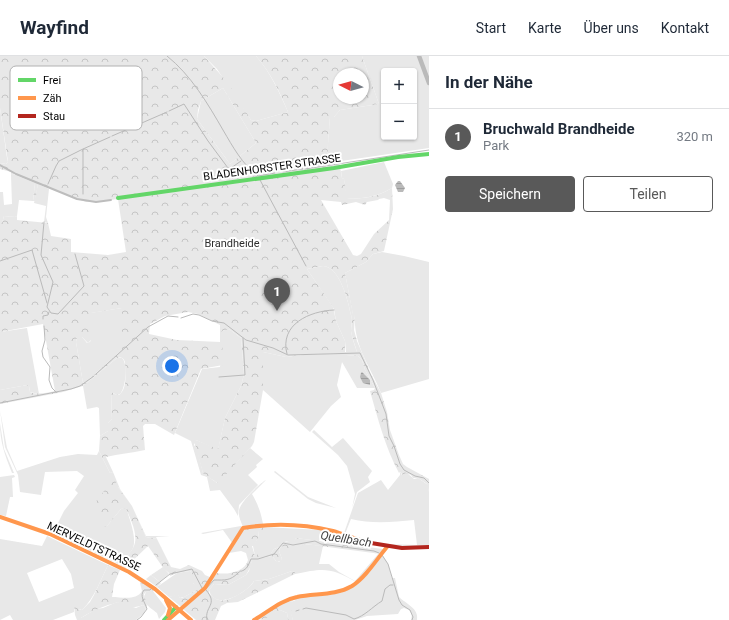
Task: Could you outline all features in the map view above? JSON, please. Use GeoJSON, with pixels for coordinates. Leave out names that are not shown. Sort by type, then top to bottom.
{"type":"FeatureCollection","features":[{"type":"Feature","properties":{"kind":"street","name":"BLADENHORSTER STRASSE"},"geometry":{"type":"LineString","coordinates":[[118,198],[334,168],[398,157],[429,154]]}},
{"type":"Feature","properties":{"kind":"street"},"geometry":{"type":"LineString","coordinates":[[0,166],[77,199],[96,202],[111,200]]}},
{"type":"Feature","properties":{"kind":"street","name":"MERVELDTSTRASSE"},"geometry":{"type":"LineString","coordinates":[[0,518],[50,534],[129,572],[143,580],[165,597],[191,620]]}},
{"type":"Feature","properties":{"kind":"street"},"geometry":{"type":"LineString","coordinates":[[164,620],[205,588],[242,528],[273,526],[325,530],[385,548],[429,547]]}},
{"type":"Feature","properties":{"kind":"street"},"geometry":{"type":"LineString","coordinates":[[254,620],[288,599],[335,591],[353,585],[385,548]]}},
{"type":"Feature","properties":{"kind":"street"},"geometry":{"type":"LineString","coordinates":[[165,597],[170,608],[168,618]]}},
{"type":"Feature","properties":{"kind":"green space","name":"Brandheide"},"geometry":{"type":"Polygon","coordinates":[[[0,56],[204,56],[229,84],[251,120],[256,121],[288,112],[270,76],[256,56],[362,56],[366,68],[333,68],[333,104],[369,104],[369,76],[379,104],[340,110],[334,117],[330,117],[328,162],[339,161],[347,198],[370,197],[392,188],[393,209],[384,251],[373,254],[366,262],[345,273],[353,314],[355,315],[354,330],[357,341],[381,393],[387,412],[390,430],[399,455],[403,464],[429,479],[429,492],[427,484],[418,478],[413,478],[411,475],[406,473],[403,475],[400,472],[399,473],[386,443],[370,391],[374,390],[375,388],[365,370],[362,360],[358,356],[345,355],[345,353],[286,357],[263,352],[263,390],[254,442],[218,483],[206,476],[203,473],[194,441],[196,440],[218,449],[225,418],[241,386],[244,374],[241,338],[229,329],[222,331],[223,365],[201,369],[174,435],[155,424],[145,424],[143,426],[145,450],[106,457],[113,472],[110,473],[99,451],[100,436],[108,431],[108,423],[112,419],[111,391],[114,394],[119,395],[124,388],[125,362],[123,358],[117,358],[83,386],[63,392],[0,404],[0,390],[27,385],[29,386],[30,392],[33,393],[55,391],[43,324],[0,332],[0,223],[2,223],[4,216],[17,216],[17,220],[48,223],[51,236],[71,239],[71,252],[108,255],[126,252],[118,199],[86,202],[38,184],[35,201],[33,201],[35,183],[14,174],[11,175],[11,172],[0,169],[0,163],[6,164],[8,162],[0,108],[0,56]],[[223,88],[201,101],[197,119],[230,164],[256,143],[223,88]],[[384,198],[367,202],[365,205],[356,202],[342,205],[341,202],[321,200],[353,255],[357,256],[361,254],[374,234],[389,220],[390,200],[384,198]],[[323,266],[307,269],[333,307],[336,321],[345,341],[345,352],[357,352],[351,331],[352,319],[350,309],[345,294],[339,278],[329,268],[323,266]],[[122,308],[91,313],[91,340],[88,343],[82,337],[77,337],[76,342],[83,383],[122,350],[122,308]],[[188,312],[165,316],[150,324],[149,334],[177,340],[220,342],[220,325],[198,314],[188,312]]]}},
{"type":"Feature","properties":{"kind":"green space"},"geometry":{"type":"Polygon","coordinates":[[[204,56],[256,56],[278,90],[288,112],[256,121],[251,120],[217,69],[204,56]]]}},
{"type":"Feature","properties":{"kind":"green space"},"geometry":{"type":"Polygon","coordinates":[[[362,56],[429,56],[429,148],[328,163],[330,117],[334,117],[340,110],[379,104],[369,76],[369,68],[366,68],[362,56]]]}},
{"type":"Feature","properties":{"kind":"green space"},"geometry":{"type":"Polygon","coordinates":[[[223,88],[256,143],[230,164],[197,119],[201,101],[223,88]]]}},
{"type":"Feature","properties":{"kind":"green space"},"geometry":{"type":"Polygon","coordinates":[[[0,108],[8,162],[6,164],[0,163],[0,108]]]}},
{"type":"Feature","properties":{"kind":"green space"},"geometry":{"type":"Polygon","coordinates":[[[384,162],[393,184],[392,188],[370,197],[346,198],[344,179],[342,178],[341,171],[384,162]]]}},
{"type":"Feature","properties":{"kind":"green space"},"geometry":{"type":"Polygon","coordinates":[[[13,174],[35,183],[33,201],[19,200],[17,216],[4,216],[2,223],[0,223],[0,192],[3,192],[4,205],[12,204],[11,175],[13,174]]]}},
{"type":"Feature","properties":{"kind":"green space"},"geometry":{"type":"Polygon","coordinates":[[[38,184],[49,189],[46,217],[48,223],[44,222],[46,206],[34,203],[38,184]]]}},
{"type":"Feature","properties":{"kind":"green space"},"geometry":{"type":"Polygon","coordinates":[[[382,252],[429,262],[429,379],[381,393],[359,346],[355,326],[355,315],[353,315],[345,273],[366,262],[373,254],[382,252]]]}},
{"type":"Feature","properties":{"kind":"green space"},"geometry":{"type":"Polygon","coordinates":[[[323,266],[329,268],[339,278],[352,317],[351,331],[357,352],[346,352],[345,341],[336,321],[334,309],[307,269],[323,266]]]}},
{"type":"Feature","properties":{"kind":"green space"},"geometry":{"type":"Polygon","coordinates":[[[122,308],[122,350],[83,383],[76,342],[77,337],[82,337],[87,343],[90,342],[90,313],[122,308]]]}},
{"type":"Feature","properties":{"kind":"green space"},"geometry":{"type":"Polygon","coordinates":[[[27,328],[39,394],[30,392],[29,386],[27,385],[0,390],[0,332],[27,328]]]}},
{"type":"Feature","properties":{"kind":"green space"},"geometry":{"type":"Polygon","coordinates":[[[229,329],[241,338],[244,374],[241,386],[225,418],[218,450],[196,440],[194,445],[197,449],[203,473],[217,483],[250,448],[263,459],[248,475],[258,485],[239,505],[238,516],[220,490],[210,491],[207,477],[201,475],[191,441],[175,433],[202,369],[220,367],[222,354],[221,331],[229,329]]]}},
{"type":"Feature","properties":{"kind":"green space"},"geometry":{"type":"Polygon","coordinates":[[[263,352],[286,357],[345,353],[346,355],[358,356],[362,360],[365,370],[375,388],[357,388],[342,362],[337,385],[341,397],[331,406],[310,432],[263,390],[263,352]]]}},
{"type":"Feature","properties":{"kind":"green space"},"geometry":{"type":"Polygon","coordinates":[[[117,358],[122,358],[125,365],[126,370],[124,387],[120,394],[117,395],[111,392],[112,419],[108,423],[108,431],[100,436],[99,408],[87,409],[83,386],[117,358]]]}},
{"type":"Feature","properties":{"kind":"green space"},"geometry":{"type":"Polygon","coordinates":[[[0,410],[7,448],[17,471],[60,457],[78,454],[97,455],[99,451],[110,473],[113,472],[120,489],[132,506],[118,487],[107,526],[121,509],[126,507],[132,528],[134,544],[132,550],[118,564],[53,533],[64,511],[78,493],[75,490],[84,476],[77,471],[45,472],[41,495],[20,492],[18,475],[5,447],[0,410]]]}},
{"type":"Feature","properties":{"kind":"green space"},"geometry":{"type":"Polygon","coordinates":[[[0,423],[4,449],[14,473],[12,473],[3,449],[0,423]]]}},
{"type":"Feature","properties":{"kind":"green space"},"geometry":{"type":"Polygon","coordinates":[[[314,430],[332,447],[343,438],[372,471],[368,477],[370,482],[357,492],[352,508],[355,494],[347,466],[338,455],[312,432],[314,430]]]}},
{"type":"Feature","properties":{"kind":"green space"},"geometry":{"type":"Polygon","coordinates":[[[275,471],[308,497],[336,508],[316,503],[308,499],[274,472],[275,471]]]}},
{"type":"Feature","properties":{"kind":"green space"},"geometry":{"type":"Polygon","coordinates":[[[400,472],[402,475],[406,472],[414,479],[418,478],[428,485],[429,546],[407,547],[376,544],[349,536],[383,544],[417,545],[414,520],[367,522],[351,519],[345,534],[348,536],[345,535],[344,533],[358,493],[381,480],[388,490],[400,475],[400,472]]]}},
{"type":"Feature","properties":{"kind":"green space"},"geometry":{"type":"Polygon","coordinates":[[[14,475],[15,477],[12,478],[13,497],[10,497],[6,516],[0,515],[0,477],[14,475]]]}},
{"type":"Feature","properties":{"kind":"green space"},"geometry":{"type":"Polygon","coordinates":[[[114,478],[118,487],[132,506],[146,537],[157,539],[171,567],[180,569],[189,565],[212,578],[200,592],[182,606],[169,597],[178,594],[180,598],[182,598],[197,590],[193,583],[193,575],[190,571],[177,573],[170,576],[148,546],[125,568],[118,564],[130,552],[135,543],[134,528],[126,508],[121,509],[105,527],[91,508],[114,478]]]}},
{"type":"Feature","properties":{"kind":"green space"},"geometry":{"type":"Polygon","coordinates":[[[266,480],[252,494],[259,509],[263,524],[282,526],[243,527],[239,515],[240,507],[250,494],[266,480]]]}},
{"type":"Feature","properties":{"kind":"green space"},"geometry":{"type":"Polygon","coordinates":[[[132,506],[146,536],[170,536],[156,537],[157,539],[146,537],[132,506]]]}},
{"type":"Feature","properties":{"kind":"green space"},"geometry":{"type":"Polygon","coordinates":[[[241,526],[241,529],[233,544],[223,530],[203,534],[201,533],[241,526]]]}},
{"type":"Feature","properties":{"kind":"green space"},"geometry":{"type":"Polygon","coordinates":[[[263,527],[322,530],[319,541],[296,538],[294,542],[286,541],[274,549],[271,553],[261,553],[258,556],[255,556],[253,546],[258,538],[259,531],[263,527]]]}},
{"type":"Feature","properties":{"kind":"green space"},"geometry":{"type":"Polygon","coordinates":[[[263,527],[264,531],[259,531],[258,538],[254,546],[252,546],[255,556],[257,556],[257,553],[271,553],[274,549],[279,547],[278,543],[281,541],[293,542],[296,538],[383,549],[381,554],[305,544],[292,548],[281,546],[279,551],[282,559],[281,561],[277,562],[272,556],[262,558],[260,562],[252,560],[251,566],[246,575],[228,585],[214,584],[209,590],[209,593],[218,600],[228,599],[244,591],[254,581],[269,579],[292,571],[295,572],[295,574],[238,602],[227,603],[221,606],[215,620],[196,620],[183,609],[183,607],[202,592],[217,573],[226,574],[236,572],[246,564],[248,560],[246,553],[241,551],[229,553],[243,530],[248,528],[263,527]]]}},
{"type":"Feature","properties":{"kind":"green space"},"geometry":{"type":"Polygon","coordinates":[[[47,536],[108,565],[94,594],[82,610],[74,608],[74,612],[53,620],[13,620],[10,615],[0,620],[0,539],[42,546],[47,536]],[[62,559],[27,573],[39,602],[74,588],[71,574],[62,559]]]}},
{"type":"Feature","properties":{"kind":"green space"},"geometry":{"type":"Polygon","coordinates":[[[304,544],[323,546],[319,564],[329,564],[339,572],[355,581],[378,554],[379,555],[356,582],[333,571],[320,570],[295,574],[295,572],[292,571],[269,579],[254,581],[245,591],[231,598],[217,600],[212,596],[209,590],[214,584],[228,585],[246,575],[249,571],[252,560],[272,556],[279,562],[282,559],[279,551],[281,546],[295,547],[304,544]]]}},
{"type":"Feature","properties":{"kind":"green space"},"geometry":{"type":"Polygon","coordinates":[[[382,554],[388,564],[392,578],[395,578],[399,597],[414,609],[417,620],[411,620],[412,615],[409,610],[404,608],[401,609],[398,614],[367,616],[355,620],[293,620],[290,611],[291,602],[303,597],[322,595],[354,585],[382,554]]]}},
{"type":"Feature","properties":{"kind":"green space"},"geometry":{"type":"Polygon","coordinates":[[[108,565],[120,570],[114,584],[112,597],[128,598],[136,596],[142,591],[141,581],[154,589],[153,591],[146,592],[144,594],[147,606],[146,609],[143,605],[130,607],[117,602],[91,612],[81,618],[81,620],[77,620],[74,605],[82,610],[90,602],[108,565]]]}},
{"type":"Feature","properties":{"kind":"green space"},"geometry":{"type":"Polygon","coordinates":[[[163,567],[169,574],[160,582],[151,575],[163,567]]]}},
{"type":"Feature","properties":{"kind":"green space"},"geometry":{"type":"Polygon","coordinates":[[[190,571],[193,575],[193,583],[197,586],[197,590],[184,597],[180,598],[178,595],[169,597],[157,587],[177,573],[190,571]]]}},
{"type":"Feature","properties":{"kind":"green space"},"geometry":{"type":"Polygon","coordinates":[[[151,575],[161,583],[157,587],[146,579],[151,575]]]}},
{"type":"Feature","properties":{"kind":"green space"},"geometry":{"type":"Polygon","coordinates":[[[153,591],[166,608],[165,612],[159,619],[157,613],[149,607],[144,599],[146,592],[153,591]]]}},
{"type":"Feature","properties":{"kind":"green space"},"geometry":{"type":"Polygon","coordinates":[[[303,597],[302,600],[294,600],[291,602],[291,613],[293,620],[288,620],[287,613],[280,610],[268,617],[255,620],[288,600],[303,597]]]}},
{"type":"Feature","properties":{"kind":"green space"},"geometry":{"type":"Polygon","coordinates":[[[117,602],[136,608],[143,605],[146,609],[144,613],[136,620],[81,620],[81,618],[96,609],[103,608],[117,602]]]}},
{"type":"Feature","properties":{"kind":"green space"},"geometry":{"type":"Polygon","coordinates":[[[280,610],[287,613],[288,620],[260,620],[280,610]]]}},
{"type":"Feature","properties":{"kind":"shaded area"},"geometry":{"type":"Polygon","coordinates":[[[398,181],[400,181],[405,188],[403,192],[398,192],[395,185],[398,181]]]}},
{"type":"Feature","properties":{"kind":"shaded area"},"geometry":{"type":"Polygon","coordinates":[[[362,372],[370,380],[370,385],[363,383],[360,377],[362,372]]]}},
{"type":"Feature","properties":{"kind":"waterway"},"geometry":{"type":"LineString","coordinates":[[167,56],[184,72],[198,90],[234,149],[247,166],[258,176],[275,173]]}},
{"type":"Feature","properties":{"kind":"waterway"},"geometry":{"type":"LineString","coordinates":[[419,56],[429,83]]}},
{"type":"Feature","properties":{"kind":"waterway"},"geometry":{"type":"LineString","coordinates":[[169,111],[184,104],[228,168],[231,168],[241,161]]}},
{"type":"Feature","properties":{"kind":"waterway"},"geometry":{"type":"LineString","coordinates":[[142,123],[167,112]]}},
{"type":"Feature","properties":{"kind":"waterway"},"geometry":{"type":"LineString","coordinates":[[112,136],[126,130]]}},
{"type":"Feature","properties":{"kind":"waterway"},"geometry":{"type":"LineString","coordinates":[[83,194],[83,149],[110,137]]}},
{"type":"Feature","properties":{"kind":"waterway"},"geometry":{"type":"LineString","coordinates":[[48,184],[59,161],[83,149]]}},
{"type":"Feature","properties":{"kind":"waterway"},"geometry":{"type":"LineString","coordinates":[[305,169],[429,150]]}},
{"type":"Feature","properties":{"kind":"waterway"},"geometry":{"type":"LineString","coordinates":[[283,172],[302,169]]}},
{"type":"Feature","properties":{"kind":"waterway"},"geometry":{"type":"LineString","coordinates":[[260,180],[306,266]]}},
{"type":"Feature","properties":{"kind":"waterway"},"geometry":{"type":"LineString","coordinates":[[44,222],[41,255],[53,282],[47,307],[51,313],[58,314],[84,286],[75,254]]}},
{"type":"Feature","properties":{"kind":"waterway"},"geometry":{"type":"LineString","coordinates":[[0,261],[32,250],[47,303]]}},
{"type":"Feature","properties":{"kind":"waterway"},"geometry":{"type":"LineString","coordinates":[[287,354],[286,344],[288,335],[292,327],[298,321],[315,313],[334,310]]}},
{"type":"Feature","properties":{"kind":"waterway"},"geometry":{"type":"LineString","coordinates":[[43,319],[43,316],[48,315],[49,312]]}},
{"type":"Feature","properties":{"kind":"waterway"},"geometry":{"type":"LineString","coordinates":[[181,318],[193,314],[212,321],[224,323],[246,340],[273,348],[288,355],[360,353],[373,380],[386,414],[389,436],[400,464],[404,470],[415,476],[424,478],[429,483]]}},
{"type":"Feature","properties":{"kind":"waterway"},"geometry":{"type":"LineString","coordinates":[[96,374],[148,327],[168,316],[178,317]]}},
{"type":"Feature","properties":{"kind":"waterway"},"geometry":{"type":"LineString","coordinates":[[44,326],[45,340],[42,351],[43,357],[50,367],[49,380],[52,388],[56,392]]}},
{"type":"Feature","properties":{"kind":"waterway"},"geometry":{"type":"LineString","coordinates":[[219,377],[245,375],[243,338]]}},
{"type":"Feature","properties":{"kind":"waterway"},"geometry":{"type":"LineString","coordinates":[[0,403],[71,389],[80,386],[94,376]]}},
{"type":"Feature","properties":{"kind":"waterway","name":"Quellbach"},"geometry":{"type":"LineString","coordinates":[[205,590],[214,580],[230,579],[235,576],[247,567],[251,559],[258,559],[274,554],[283,543],[293,545],[315,541],[321,544],[374,551],[379,553]]}},
{"type":"Feature","properties":{"kind":"waterway","name":"Quellbach"},"geometry":{"type":"LineString","coordinates":[[382,555],[388,564],[399,600],[402,605],[410,610],[413,617],[412,620]]}},
{"type":"Feature","properties":{"kind":"waterway","name":"Quellbach"},"geometry":{"type":"LineString","coordinates":[[156,585],[170,574],[192,569],[202,588]]}},
{"type":"Feature","properties":{"kind":"waterway"},"geometry":{"type":"LineString","coordinates":[[303,609],[306,608],[346,615],[354,619],[358,618],[382,601],[385,589],[390,585],[393,585]]}},
{"type":"Feature","properties":{"kind":"waterway","name":"Quellbach"},"geometry":{"type":"LineString","coordinates":[[137,620],[147,609],[142,597],[143,592],[144,590],[151,589]]}},
{"type":"Feature","properties":{"kind":"waterway"},"geometry":{"type":"LineString","coordinates":[[206,590],[211,599],[207,612],[207,620]]}},
{"type":"Feature","properties":{"kind":"traffic: fast"},"geometry":{"type":"LineString","coordinates":[[118,198],[334,168],[398,157],[429,154]]}},
{"type":"Feature","properties":{"kind":"traffic: fast"},"geometry":{"type":"LineString","coordinates":[[164,620],[176,607]]}},
{"type":"Feature","properties":{"kind":"traffic: slow"},"geometry":{"type":"LineString","coordinates":[[0,517],[50,534],[129,572],[155,589],[191,620]]}},
{"type":"Feature","properties":{"kind":"traffic: slow"},"geometry":{"type":"LineString","coordinates":[[168,620],[205,588],[243,528],[277,525],[311,527],[333,531],[371,543]]}},
{"type":"Feature","properties":{"kind":"traffic: slow"},"geometry":{"type":"LineString","coordinates":[[254,620],[280,603],[291,599],[332,593],[352,586],[366,573],[387,547]]}},
{"type":"Feature","properties":{"kind":"traffic: slow"},"geometry":{"type":"LineString","coordinates":[[166,600],[170,608],[168,615]]}},
{"type":"Feature","properties":{"kind":"traffic: jam"},"geometry":{"type":"LineString","coordinates":[[371,543],[402,548],[429,547]]}},
{"type":"Feature","properties":{"kind":"place","name":"Bruchwald Brandheide"},"geometry":{"type":"Point","coordinates":[277,311]}}]}
